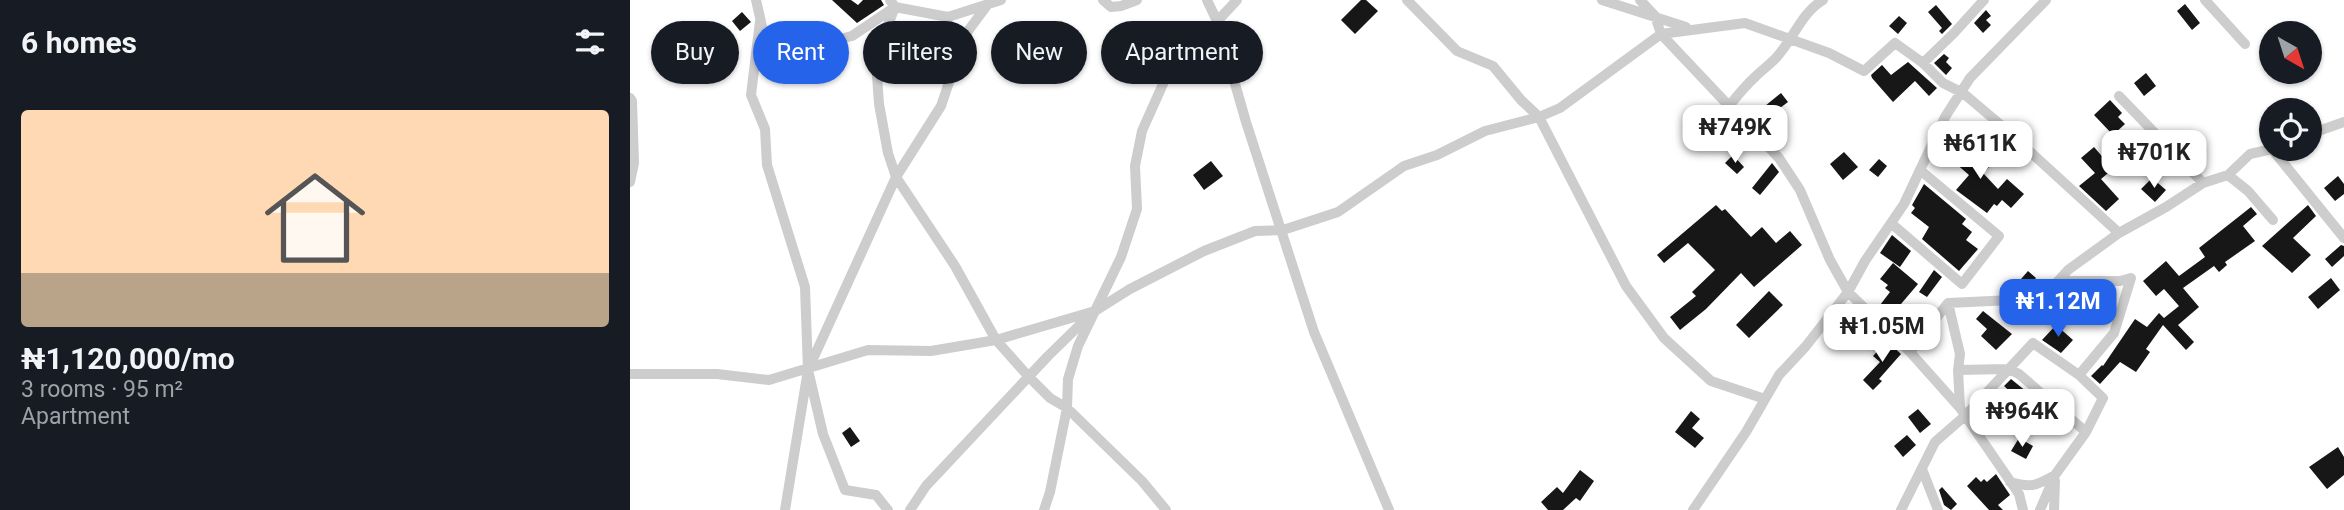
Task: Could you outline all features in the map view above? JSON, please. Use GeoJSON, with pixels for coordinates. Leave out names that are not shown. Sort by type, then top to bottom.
{"type":"FeatureCollection","features":[{"type":"Feature","properties":{"kind":"street"},"geometry":{"type":"LineString","coordinates":[[756,0],[760,21]]}},
{"type":"Feature","properties":{"kind":"street"},"geometry":{"type":"LineString","coordinates":[[893,4],[948,17],[1001,0]]}},
{"type":"Feature","properties":{"kind":"street"},"geometry":{"type":"LineString","coordinates":[[1103,0],[1111,7],[1137,0]]}},
{"type":"Feature","properties":{"kind":"street"},"geometry":{"type":"LineString","coordinates":[[1206,0],[1217,21],[1237,0]]}},
{"type":"Feature","properties":{"kind":"street"},"geometry":{"type":"LineString","coordinates":[[1407,0],[1457,51],[1493,66],[1539,117],[1626,286],[1664,338],[1711,381],[1765,399]]}},
{"type":"Feature","properties":{"kind":"street"},"geometry":{"type":"LineString","coordinates":[[1602,0],[1678,26],[1698,29]]}},
{"type":"Feature","properties":{"kind":"street"},"geometry":{"type":"LineString","coordinates":[[1640,0],[1654,16],[1661,34],[1779,158],[1800,190],[1830,260],[1848,292],[1910,352],[1963,412],[2019,494],[2023,510]]}},
{"type":"Feature","properties":{"kind":"street"},"geometry":{"type":"LineString","coordinates":[[1729,106],[1790,41],[1811,8],[1824,0]]}},
{"type":"Feature","properties":{"kind":"street"},"geometry":{"type":"LineString","coordinates":[[1923,63],[1984,0]]}},
{"type":"Feature","properties":{"kind":"street"},"geometry":{"type":"LineString","coordinates":[[1693,510],[1746,432],[1779,375],[1806,346],[1848,292],[1865,261],[1892,224],[1945,117],[1963,93],[1970,78],[2046,0]]}},
{"type":"Feature","properties":{"kind":"street"},"geometry":{"type":"LineString","coordinates":[[2205,0],[2245,44]]}},
{"type":"Feature","properties":{"kind":"street"},"geometry":{"type":"LineString","coordinates":[[785,510],[808,370],[896,177],[941,106],[965,35],[990,3]]}},
{"type":"Feature","properties":{"kind":"street"},"geometry":{"type":"LineString","coordinates":[[849,37],[893,4]]}},
{"type":"Feature","properties":{"kind":"street"},"geometry":{"type":"LineString","coordinates":[[893,4],[876,62],[879,104],[888,153],[896,177],[956,266],[996,340],[1050,398],[1067,408],[1142,481],[1166,510]]}},
{"type":"Feature","properties":{"kind":"street"},"geometry":{"type":"LineString","coordinates":[[909,510],[926,486],[1095,311],[1130,289],[1204,251],[1255,231],[1283,230],[1338,212],[1405,166],[1437,155],[1485,131],[1539,117],[1560,108],[1661,34],[1745,23],[1829,53],[1864,71],[1895,43],[1923,63],[1943,83],[1963,93],[2002,126],[2119,233]]}},
{"type":"Feature","properties":{"kind":"street"},"geometry":{"type":"LineString","coordinates":[[753,79],[751,95],[765,129],[767,166],[805,287],[808,370],[823,434],[845,490],[876,495],[888,510]]}},
{"type":"Feature","properties":{"kind":"street"},"geometry":{"type":"LineString","coordinates":[[1044,510],[1067,408],[1069,379],[1078,346],[1121,257],[1137,209],[1135,166],[1142,131],[1163,84]]}},
{"type":"Feature","properties":{"kind":"street"},"geometry":{"type":"LineString","coordinates":[[1235,84],[1314,331],[1389,510]]}},
{"type":"Feature","properties":{"kind":"street"},"geometry":{"type":"LineString","coordinates":[[2119,96],[2203,183]]}},
{"type":"Feature","properties":{"kind":"street"},"geometry":{"type":"LineString","coordinates":[[630,98],[634,163],[630,182]]}},
{"type":"Feature","properties":{"kind":"street"},"geometry":{"type":"LineString","coordinates":[[2322,130],[2344,122]]}},
{"type":"Feature","properties":{"kind":"street"},"geometry":{"type":"LineString","coordinates":[[1910,352],[1948,303],[2036,299],[2068,270],[2119,233],[2203,183],[2228,175],[2250,154],[2259,152]]}},
{"type":"Feature","properties":{"kind":"street"},"geometry":{"type":"LineString","coordinates":[[2282,161],[2344,238]]}},
{"type":"Feature","properties":{"kind":"street"},"geometry":{"type":"LineString","coordinates":[[1892,224],[1962,284],[1999,236],[1920,170]]}},
{"type":"Feature","properties":{"kind":"street"},"geometry":{"type":"LineString","coordinates":[[2228,175],[2248,191],[2273,220]]}},
{"type":"Feature","properties":{"kind":"street"},"geometry":{"type":"LineString","coordinates":[[2058,281],[2120,281],[2131,278],[2114,333],[2079,375]]}},
{"type":"Feature","properties":{"kind":"street"},"geometry":{"type":"LineString","coordinates":[[1948,303],[1959,355],[1963,412]]}},
{"type":"Feature","properties":{"kind":"street"},"geometry":{"type":"LineString","coordinates":[[630,374],[717,374],[769,380],[868,350],[931,351],[996,340],[1095,311]]}},
{"type":"Feature","properties":{"kind":"street"},"geometry":{"type":"LineString","coordinates":[[1901,510],[1936,442],[2033,343],[2079,375],[2103,398],[2086,432],[2055,475],[2040,510]]}},
{"type":"Feature","properties":{"kind":"street"},"geometry":{"type":"LineString","coordinates":[[1958,370],[2009,369],[2019,374],[2086,432]]}},
{"type":"Feature","properties":{"kind":"street"},"geometry":{"type":"LineString","coordinates":[[1922,469],[1938,510]]}},
{"type":"Feature","properties":{"kind":"street"},"geometry":{"type":"LineString","coordinates":[[2010,482],[2027,487],[2055,475]]}},
{"type":"Feature","properties":{"kind":"street"},"geometry":{"type":"LineString","coordinates":[[2054,510],[2055,475]]}},
{"type":"Feature","properties":{"kind":"building"},"geometry":{"type":"Polygon","coordinates":[[[832,0],[851,0],[858,5],[863,0],[881,0],[884,5],[857,23],[832,0]]]}},
{"type":"Feature","properties":{"kind":"building"},"geometry":{"type":"Polygon","coordinates":[[[1361,0],[1366,0],[1378,11],[1355,34],[1341,20],[1361,0]]]}},
{"type":"Feature","properties":{"kind":"building"},"geometry":{"type":"Polygon","coordinates":[[[2185,4],[2200,23],[2192,30],[2177,11],[2185,4]]]}},
{"type":"Feature","properties":{"kind":"building"},"geometry":{"type":"Polygon","coordinates":[[[1936,5],[1952,24],[1942,34],[1939,31],[1942,28],[1928,12],[1936,5]]]}},
{"type":"Feature","properties":{"kind":"building"},"geometry":{"type":"Polygon","coordinates":[[[1986,10],[1991,16],[1986,20],[1991,25],[1983,33],[1974,23],[1986,10]]]}},
{"type":"Feature","properties":{"kind":"building"},"geometry":{"type":"Polygon","coordinates":[[[742,12],[751,22],[740,31],[739,21],[732,21],[742,12]]]}},
{"type":"Feature","properties":{"kind":"building"},"geometry":{"type":"Polygon","coordinates":[[[1899,16],[1907,23],[1898,34],[1889,26],[1899,16]]]}},
{"type":"Feature","properties":{"kind":"building"},"geometry":{"type":"Polygon","coordinates":[[[1944,54],[1949,58],[1946,62],[1952,68],[1946,75],[1934,63],[1944,54]]]}},
{"type":"Feature","properties":{"kind":"building"},"geometry":{"type":"Polygon","coordinates":[[[1908,62],[1937,88],[1929,96],[1915,81],[1893,102],[1871,75],[1882,65],[1891,75],[1908,62]]]}},
{"type":"Feature","properties":{"kind":"building"},"geometry":{"type":"Polygon","coordinates":[[[2146,73],[2156,86],[2144,96],[2134,83],[2146,73]]]}},
{"type":"Feature","properties":{"kind":"building"},"geometry":{"type":"Polygon","coordinates":[[[1781,93],[1788,102],[1760,123],[1754,115],[1781,93]]]}},
{"type":"Feature","properties":{"kind":"building"},"geometry":{"type":"Polygon","coordinates":[[[2110,100],[2122,113],[2118,117],[2125,124],[2113,135],[2094,115],[2110,100]]]}},
{"type":"Feature","properties":{"kind":"building"},"geometry":{"type":"Polygon","coordinates":[[[1742,130],[1750,139],[1737,149],[1730,140],[1742,130]]]}},
{"type":"Feature","properties":{"kind":"building"},"geometry":{"type":"Polygon","coordinates":[[[1947,138],[1978,163],[1983,158],[1990,166],[1983,173],[1998,189],[2007,179],[2024,194],[2011,208],[2002,200],[1997,206],[1994,204],[1987,213],[1956,190],[1969,175],[1939,149],[1947,138]]]}},
{"type":"Feature","properties":{"kind":"building"},"geometry":{"type":"Polygon","coordinates":[[[2094,147],[2113,169],[2101,179],[2119,199],[2106,211],[2079,186],[2095,173],[2081,158],[2094,147]]]}},
{"type":"Feature","properties":{"kind":"building"},"geometry":{"type":"Polygon","coordinates":[[[1844,152],[1858,167],[1843,180],[1830,164],[1844,152]]]}},
{"type":"Feature","properties":{"kind":"building"},"geometry":{"type":"Polygon","coordinates":[[[1733,155],[1744,167],[1737,174],[1725,163],[1733,155]]]}},
{"type":"Feature","properties":{"kind":"building"},"geometry":{"type":"Polygon","coordinates":[[[1879,159],[1887,166],[1878,177],[1869,170],[1879,159]]]}},
{"type":"Feature","properties":{"kind":"building"},"geometry":{"type":"Polygon","coordinates":[[[1211,161],[1223,176],[1204,190],[1193,175],[1211,161]]]}},
{"type":"Feature","properties":{"kind":"building"},"geometry":{"type":"Polygon","coordinates":[[[1772,163],[1779,172],[1760,195],[1752,188],[1772,163]]]}},
{"type":"Feature","properties":{"kind":"building"},"geometry":{"type":"Polygon","coordinates":[[[2338,176],[2344,184],[2344,194],[2335,201],[2324,188],[2338,176]]]}},
{"type":"Feature","properties":{"kind":"building"},"geometry":{"type":"Polygon","coordinates":[[[2152,178],[2166,190],[2155,202],[2141,189],[2152,178]]]}},
{"type":"Feature","properties":{"kind":"building"},"geometry":{"type":"Polygon","coordinates":[[[1924,184],[1966,219],[1962,224],[1972,232],[1966,240],[1978,249],[1959,271],[1922,239],[1929,227],[1911,213],[1915,208],[1912,205],[1924,184]]]}},
{"type":"Feature","properties":{"kind":"building"},"geometry":{"type":"Polygon","coordinates":[[[1716,205],[1722,211],[1725,209],[1751,237],[1762,227],[1776,243],[1790,231],[1802,245],[1754,287],[1741,273],[1706,309],[1680,330],[1670,317],[1696,296],[1692,292],[1715,270],[1688,243],[1664,263],[1657,255],[1716,205]]]}},
{"type":"Feature","properties":{"kind":"building"},"geometry":{"type":"Polygon","coordinates":[[[2308,205],[2316,216],[2293,238],[2311,255],[2292,273],[2262,246],[2308,205]]]}},
{"type":"Feature","properties":{"kind":"building"},"geometry":{"type":"Polygon","coordinates":[[[2251,207],[2257,214],[2243,226],[2255,241],[2225,262],[2227,265],[2219,272],[2214,266],[2183,288],[2199,307],[2178,325],[2194,342],[2186,350],[2163,325],[2146,349],[2150,352],[2136,372],[2120,362],[2100,384],[2091,376],[2103,366],[2135,319],[2147,327],[2159,313],[2164,318],[2179,306],[2164,289],[2156,296],[2143,281],[2166,261],[2179,276],[2205,257],[2199,248],[2251,207]]]}},
{"type":"Feature","properties":{"kind":"building"},"geometry":{"type":"Polygon","coordinates":[[[1892,235],[1911,251],[1900,267],[1880,253],[1892,235]]]}},
{"type":"Feature","properties":{"kind":"building"},"geometry":{"type":"Polygon","coordinates":[[[2341,245],[2344,246],[2344,256],[2332,267],[2325,259],[2341,245]]]}},
{"type":"Feature","properties":{"kind":"building"},"geometry":{"type":"Polygon","coordinates":[[[1893,263],[1918,284],[1901,304],[1905,306],[1892,324],[1877,309],[1890,292],[1885,288],[1888,285],[1880,279],[1893,263]]]}},
{"type":"Feature","properties":{"kind":"building"},"geometry":{"type":"Polygon","coordinates":[[[1934,270],[1942,277],[1927,297],[1919,292],[1934,270]]]}},
{"type":"Feature","properties":{"kind":"building"},"geometry":{"type":"Polygon","coordinates":[[[2028,271],[2036,278],[2024,292],[2020,292],[2014,287],[2028,271]]]}},
{"type":"Feature","properties":{"kind":"building"},"geometry":{"type":"Polygon","coordinates":[[[2331,278],[2340,290],[2318,309],[2308,297],[2331,278]]]}},
{"type":"Feature","properties":{"kind":"building"},"geometry":{"type":"Polygon","coordinates":[[[1769,291],[1783,305],[1749,338],[1736,325],[1769,291]]]}},
{"type":"Feature","properties":{"kind":"building"},"geometry":{"type":"Polygon","coordinates":[[[1983,311],[2012,334],[1996,350],[1981,336],[1987,329],[1976,319],[1983,311]]]}},
{"type":"Feature","properties":{"kind":"building"},"geometry":{"type":"Polygon","coordinates":[[[2056,325],[2073,340],[2061,353],[2042,340],[2056,325]]]}},
{"type":"Feature","properties":{"kind":"building"},"geometry":{"type":"Polygon","coordinates":[[[1887,341],[1901,354],[1873,390],[1863,380],[1880,362],[1873,356],[1887,341]]]}},
{"type":"Feature","properties":{"kind":"building"},"geometry":{"type":"Polygon","coordinates":[[[2011,379],[2050,411],[2041,425],[2031,418],[2037,408],[2021,398],[2019,400],[2004,386],[2011,379]]]}},
{"type":"Feature","properties":{"kind":"building"},"geometry":{"type":"Polygon","coordinates":[[[1918,409],[1931,424],[1920,433],[1908,417],[1918,409]]]}},
{"type":"Feature","properties":{"kind":"building"},"geometry":{"type":"Polygon","coordinates":[[[1691,411],[1700,419],[1692,428],[1704,438],[1695,448],[1675,432],[1691,411]]]}},
{"type":"Feature","properties":{"kind":"building"},"geometry":{"type":"Polygon","coordinates":[[[850,427],[860,441],[851,447],[842,433],[850,427]]]}},
{"type":"Feature","properties":{"kind":"building"},"geometry":{"type":"Polygon","coordinates":[[[1907,435],[1916,445],[1903,457],[1894,446],[1907,435]]]}},
{"type":"Feature","properties":{"kind":"building"},"geometry":{"type":"Polygon","coordinates":[[[2019,438],[2033,446],[2026,459],[2011,451],[2019,438]]]}},
{"type":"Feature","properties":{"kind":"building"},"geometry":{"type":"Polygon","coordinates":[[[2338,447],[2344,457],[2344,475],[2327,489],[2309,467],[2338,447]]]}},
{"type":"Feature","properties":{"kind":"building"},"geometry":{"type":"Polygon","coordinates":[[[1580,470],[1594,481],[1580,501],[1576,498],[1563,510],[1548,510],[1541,502],[1557,487],[1563,493],[1580,470]]]}},
{"type":"Feature","properties":{"kind":"building"},"geometry":{"type":"Polygon","coordinates":[[[1996,474],[2010,495],[1998,505],[2003,510],[1989,510],[1967,486],[1976,477],[1981,482],[1984,479],[1987,482],[1996,474]]]}},
{"type":"Feature","properties":{"kind":"building"},"geometry":{"type":"Polygon","coordinates":[[[1942,487],[1957,504],[1951,510],[1944,505],[1939,490],[1942,487]]]}}]}
